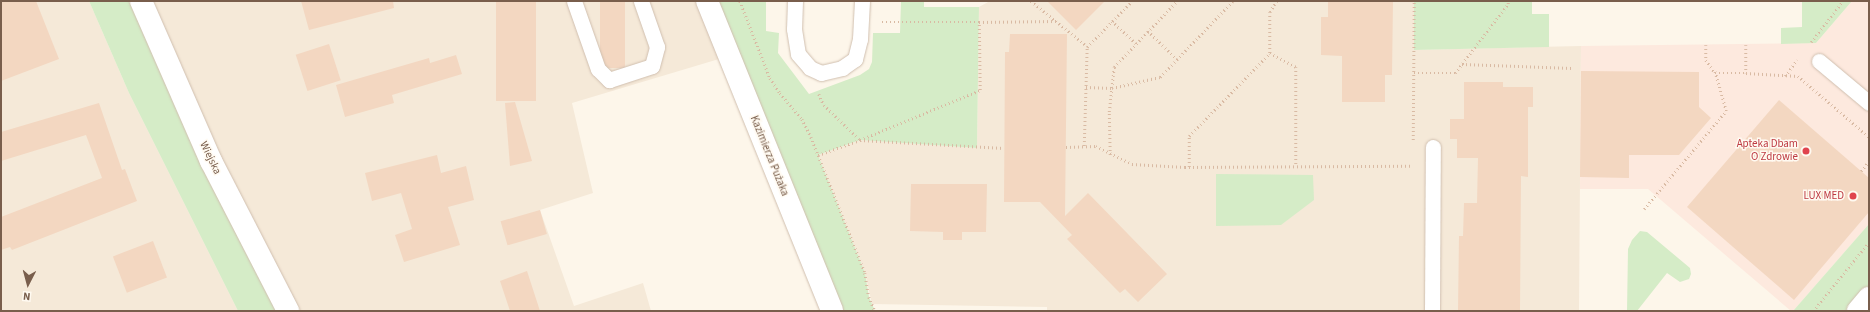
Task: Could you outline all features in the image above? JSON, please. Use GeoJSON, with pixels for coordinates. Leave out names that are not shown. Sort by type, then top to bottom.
{"type":"FeatureCollection","features":[{"type":"Feature","properties":{"kind":"street","name":"Wiejska"},"geometry":{"type":"LineString","coordinates":[[142,1],[179,92],[211,161],[288,311]]}},
{"type":"Feature","properties":{"kind":"street","name":"Kazimierza Pużaka"},"geometry":{"type":"LineString","coordinates":[[707,1],[832,311]]}},
{"type":"Feature","properties":{"kind":"street"},"geometry":{"type":"LineString","coordinates":[[1858,311],[1869,298]]}},
{"type":"Feature","properties":{"kind":"lane"},"geometry":{"type":"LineString","coordinates":[[574,1],[598,68],[609,80],[652,66],[657,47],[641,1]]}},
{"type":"Feature","properties":{"kind":"lane"},"geometry":{"type":"LineString","coordinates":[[795,1],[794,29],[798,54],[809,67],[821,72],[842,68],[855,59],[860,39],[862,1]]}},
{"type":"Feature","properties":{"kind":"lane"},"geometry":{"type":"LineString","coordinates":[[1819,61],[1869,103]]}},
{"type":"Feature","properties":{"kind":"lane"},"geometry":{"type":"LineString","coordinates":[[1432,311],[1433,147]]}},
{"type":"Feature","properties":{"kind":"path"},"geometry":{"type":"LineString","coordinates":[[740,1],[770,78],[780,93],[802,119],[818,155],[865,273],[869,297],[875,311]]}},
{"type":"Feature","properties":{"kind":"path"},"geometry":{"type":"LineString","coordinates":[[1031,1],[1087,46]]}},
{"type":"Feature","properties":{"kind":"path"},"geometry":{"type":"LineString","coordinates":[[1084,146],[1087,46],[1132,1]]}},
{"type":"Feature","properties":{"kind":"path"},"geometry":{"type":"LineString","coordinates":[[1110,155],[1109,112],[1114,66],[1176,1]]}},
{"type":"Feature","properties":{"kind":"path"},"geometry":{"type":"LineString","coordinates":[[1086,87],[1112,88],[1160,77],[1233,1]]}},
{"type":"Feature","properties":{"kind":"path"},"geometry":{"type":"LineString","coordinates":[[1189,167],[1189,136],[1270,53],[1270,12],[1277,1]]}},
{"type":"Feature","properties":{"kind":"path"},"geometry":{"type":"LineString","coordinates":[[1413,143],[1414,1]]}},
{"type":"Feature","properties":{"kind":"path"},"geometry":{"type":"LineString","coordinates":[[1414,73],[1455,73],[1508,4],[1508,1]]}},
{"type":"Feature","properties":{"kind":"path"},"geometry":{"type":"LineString","coordinates":[[1809,44],[1843,1]]}},
{"type":"Feature","properties":{"kind":"path"},"geometry":{"type":"LineString","coordinates":[[1112,21],[1136,43]]}},
{"type":"Feature","properties":{"kind":"path"},"geometry":{"type":"LineString","coordinates":[[818,155],[860,140],[980,90],[979,22]]}},
{"type":"Feature","properties":{"kind":"path"},"geometry":{"type":"LineString","coordinates":[[861,23],[1056,22]]}},
{"type":"Feature","properties":{"kind":"path"},"geometry":{"type":"LineString","coordinates":[[1148,31],[1177,59]]}},
{"type":"Feature","properties":{"kind":"path"},"geometry":{"type":"LineString","coordinates":[[1644,209],[1726,111],[1715,72],[1706,60],[1706,45]]}},
{"type":"Feature","properties":{"kind":"path"},"geometry":{"type":"LineString","coordinates":[[1746,45],[1746,73]]}},
{"type":"Feature","properties":{"kind":"path"},"geometry":{"type":"LineString","coordinates":[[1270,53],[1296,68],[1296,166]]}},
{"type":"Feature","properties":{"kind":"path"},"geometry":{"type":"LineString","coordinates":[[1785,76],[1799,57]]}},
{"type":"Feature","properties":{"kind":"path"},"geometry":{"type":"LineString","coordinates":[[1462,64],[1572,68]]}},
{"type":"Feature","properties":{"kind":"path"},"geometry":{"type":"LineString","coordinates":[[809,67],[824,105],[860,140],[1004,148]]}},
{"type":"Feature","properties":{"kind":"path"},"geometry":{"type":"LineString","coordinates":[[1715,72],[1798,76],[1869,137]]}},
{"type":"Feature","properties":{"kind":"path"},"geometry":{"type":"LineString","coordinates":[[1066,147],[1096,146],[1110,155],[1132,164],[1189,167],[1411,166],[1433,164]]}},
{"type":"Feature","properties":{"kind":"path"},"geometry":{"type":"LineString","coordinates":[[1411,166],[1412,158]]}},
{"type":"Feature","properties":{"kind":"path"},"geometry":{"type":"LineString","coordinates":[[1861,171],[1869,161]]}},
{"type":"Feature","properties":{"kind":"path"},"geometry":{"type":"LineString","coordinates":[[1813,311],[1869,242]]}},
{"type":"Feature","properties":{"kind":"shaded area"},"geometry":{"type":"Polygon","coordinates":[[[1,1],[89,1],[129,93],[238,311],[1,311],[1,1]]]}},
{"type":"Feature","properties":{"kind":"shaded area"},"geometry":{"type":"Polygon","coordinates":[[[141,1],[707,1],[729,56],[572,103],[593,193],[540,210],[574,306],[643,283],[651,311],[288,311],[141,1]]]}},
{"type":"Feature","properties":{"kind":"shaded area"},"geometry":{"type":"Polygon","coordinates":[[[990,1],[1414,1],[1414,50],[1581,46],[1579,311],[1047,311],[1047,307],[872,304],[865,273],[818,155],[860,140],[977,148],[979,7],[990,1]]]}},
{"type":"Feature","properties":{"kind":"shaded area"},"geometry":{"type":"Polygon","coordinates":[[[1852,1],[1869,1],[1869,224],[1793,311],[1791,311],[1648,189],[1580,189],[1581,46],[1816,43],[1852,1]]]}},
{"type":"Feature","properties":{"kind":"green space"},"geometry":{"type":"Polygon","coordinates":[[[89,1],[141,1],[288,311],[238,311],[129,93],[89,1]]]}},
{"type":"Feature","properties":{"kind":"green space"},"geometry":{"type":"Polygon","coordinates":[[[707,1],[766,1],[766,31],[779,33],[778,53],[809,94],[860,75],[869,69],[872,62],[873,33],[900,33],[901,1],[924,1],[924,7],[979,7],[977,148],[860,140],[818,155],[865,273],[869,297],[875,311],[832,311],[707,1]]]}},
{"type":"Feature","properties":{"kind":"green space"},"geometry":{"type":"Polygon","coordinates":[[[1414,1],[1532,1],[1532,14],[1549,14],[1549,47],[1414,50],[1414,1]]]}},
{"type":"Feature","properties":{"kind":"green space"},"geometry":{"type":"Polygon","coordinates":[[[1802,1],[1852,1],[1816,43],[1781,44],[1781,28],[1802,27],[1802,1]]]}},
{"type":"Feature","properties":{"kind":"green space"},"geometry":{"type":"Polygon","coordinates":[[[1216,174],[1313,175],[1314,200],[1281,225],[1216,226],[1216,174]]]}},
{"type":"Feature","properties":{"kind":"green space"},"geometry":{"type":"Polygon","coordinates":[[[1869,224],[1869,298],[1858,311],[1793,311],[1869,224]]]}},
{"type":"Feature","properties":{"kind":"green space"},"geometry":{"type":"Polygon","coordinates":[[[1640,231],[1647,232],[1690,268],[1691,274],[1689,279],[1680,282],[1667,273],[1637,311],[1627,311],[1628,249],[1632,240],[1640,231]]]}},
{"type":"Feature","properties":{"kind":"building"},"geometry":{"type":"Polygon","coordinates":[[[1,1],[36,1],[59,59],[1,81],[1,1]]]}},
{"type":"Feature","properties":{"kind":"building"},"geometry":{"type":"Polygon","coordinates":[[[301,1],[393,1],[394,8],[309,30],[301,1]]]}},
{"type":"Feature","properties":{"kind":"building"},"geometry":{"type":"Polygon","coordinates":[[[496,1],[536,1],[536,101],[496,101],[496,1]]]}},
{"type":"Feature","properties":{"kind":"building"},"geometry":{"type":"Polygon","coordinates":[[[600,1],[625,1],[625,68],[600,68],[600,1]]]}},
{"type":"Feature","properties":{"kind":"building"},"geometry":{"type":"Polygon","coordinates":[[[1047,1],[1105,1],[1076,30],[1047,1]]]}},
{"type":"Feature","properties":{"kind":"building"},"geometry":{"type":"Polygon","coordinates":[[[1328,1],[1393,1],[1392,75],[1385,75],[1385,102],[1342,102],[1342,56],[1321,55],[1321,17],[1328,17],[1328,1]]]}},
{"type":"Feature","properties":{"kind":"building"},"geometry":{"type":"Polygon","coordinates":[[[1010,34],[1067,34],[1065,216],[1088,193],[1167,274],[1138,302],[1125,289],[1120,293],[1113,286],[1067,239],[1072,235],[1040,202],[1004,202],[1005,52],[1009,52],[1010,34]]]}},
{"type":"Feature","properties":{"kind":"building"},"geometry":{"type":"Polygon","coordinates":[[[329,44],[341,80],[307,91],[296,55],[329,44]]]}},
{"type":"Feature","properties":{"kind":"building"},"geometry":{"type":"Polygon","coordinates":[[[456,55],[462,74],[392,95],[394,103],[345,117],[336,85],[429,58],[430,63],[456,55]]]}},
{"type":"Feature","properties":{"kind":"building"},"geometry":{"type":"Polygon","coordinates":[[[1581,71],[1699,72],[1699,107],[1711,118],[1679,155],[1629,155],[1629,178],[1580,177],[1581,71]]]}},
{"type":"Feature","properties":{"kind":"building"},"geometry":{"type":"Polygon","coordinates":[[[1464,82],[1503,82],[1503,87],[1533,87],[1533,107],[1528,107],[1528,177],[1521,176],[1520,311],[1458,311],[1459,236],[1463,236],[1464,203],[1477,203],[1478,158],[1457,158],[1457,139],[1450,139],[1450,119],[1464,119],[1464,82]]]}},
{"type":"Feature","properties":{"kind":"building"},"geometry":{"type":"Polygon","coordinates":[[[1779,100],[1869,178],[1869,212],[1794,300],[1687,207],[1779,100]]]}},
{"type":"Feature","properties":{"kind":"building"},"geometry":{"type":"Polygon","coordinates":[[[515,102],[532,161],[510,166],[505,103],[515,102]]]}},
{"type":"Feature","properties":{"kind":"building"},"geometry":{"type":"Polygon","coordinates":[[[99,103],[122,170],[125,169],[137,201],[12,250],[10,247],[1,250],[1,217],[102,178],[86,135],[1,161],[1,132],[99,103]]]}},
{"type":"Feature","properties":{"kind":"building"},"geometry":{"type":"Polygon","coordinates":[[[437,155],[441,173],[466,166],[474,200],[448,207],[460,245],[404,262],[395,235],[412,229],[401,193],[372,201],[365,173],[437,155]]]}},
{"type":"Feature","properties":{"kind":"building"},"geometry":{"type":"Polygon","coordinates":[[[911,184],[987,184],[986,232],[962,232],[962,240],[943,240],[943,232],[910,231],[911,184]]]}},
{"type":"Feature","properties":{"kind":"building"},"geometry":{"type":"Polygon","coordinates":[[[540,210],[547,234],[507,245],[501,221],[540,210]]]}},
{"type":"Feature","properties":{"kind":"building"},"geometry":{"type":"Polygon","coordinates":[[[153,241],[167,277],[127,293],[113,256],[153,241]]]}},
{"type":"Feature","properties":{"kind":"building"},"geometry":{"type":"Polygon","coordinates":[[[527,271],[540,311],[510,311],[500,281],[527,271]]]}},
{"type":"Feature","properties":{"kind":"place","name":"Apteka Dbam O Zdrowie"},"geometry":{"type":"Point","coordinates":[1806,151]}},
{"type":"Feature","properties":{"kind":"place","name":"LUX MED"},"geometry":{"type":"Point","coordinates":[1853,196]}}]}
